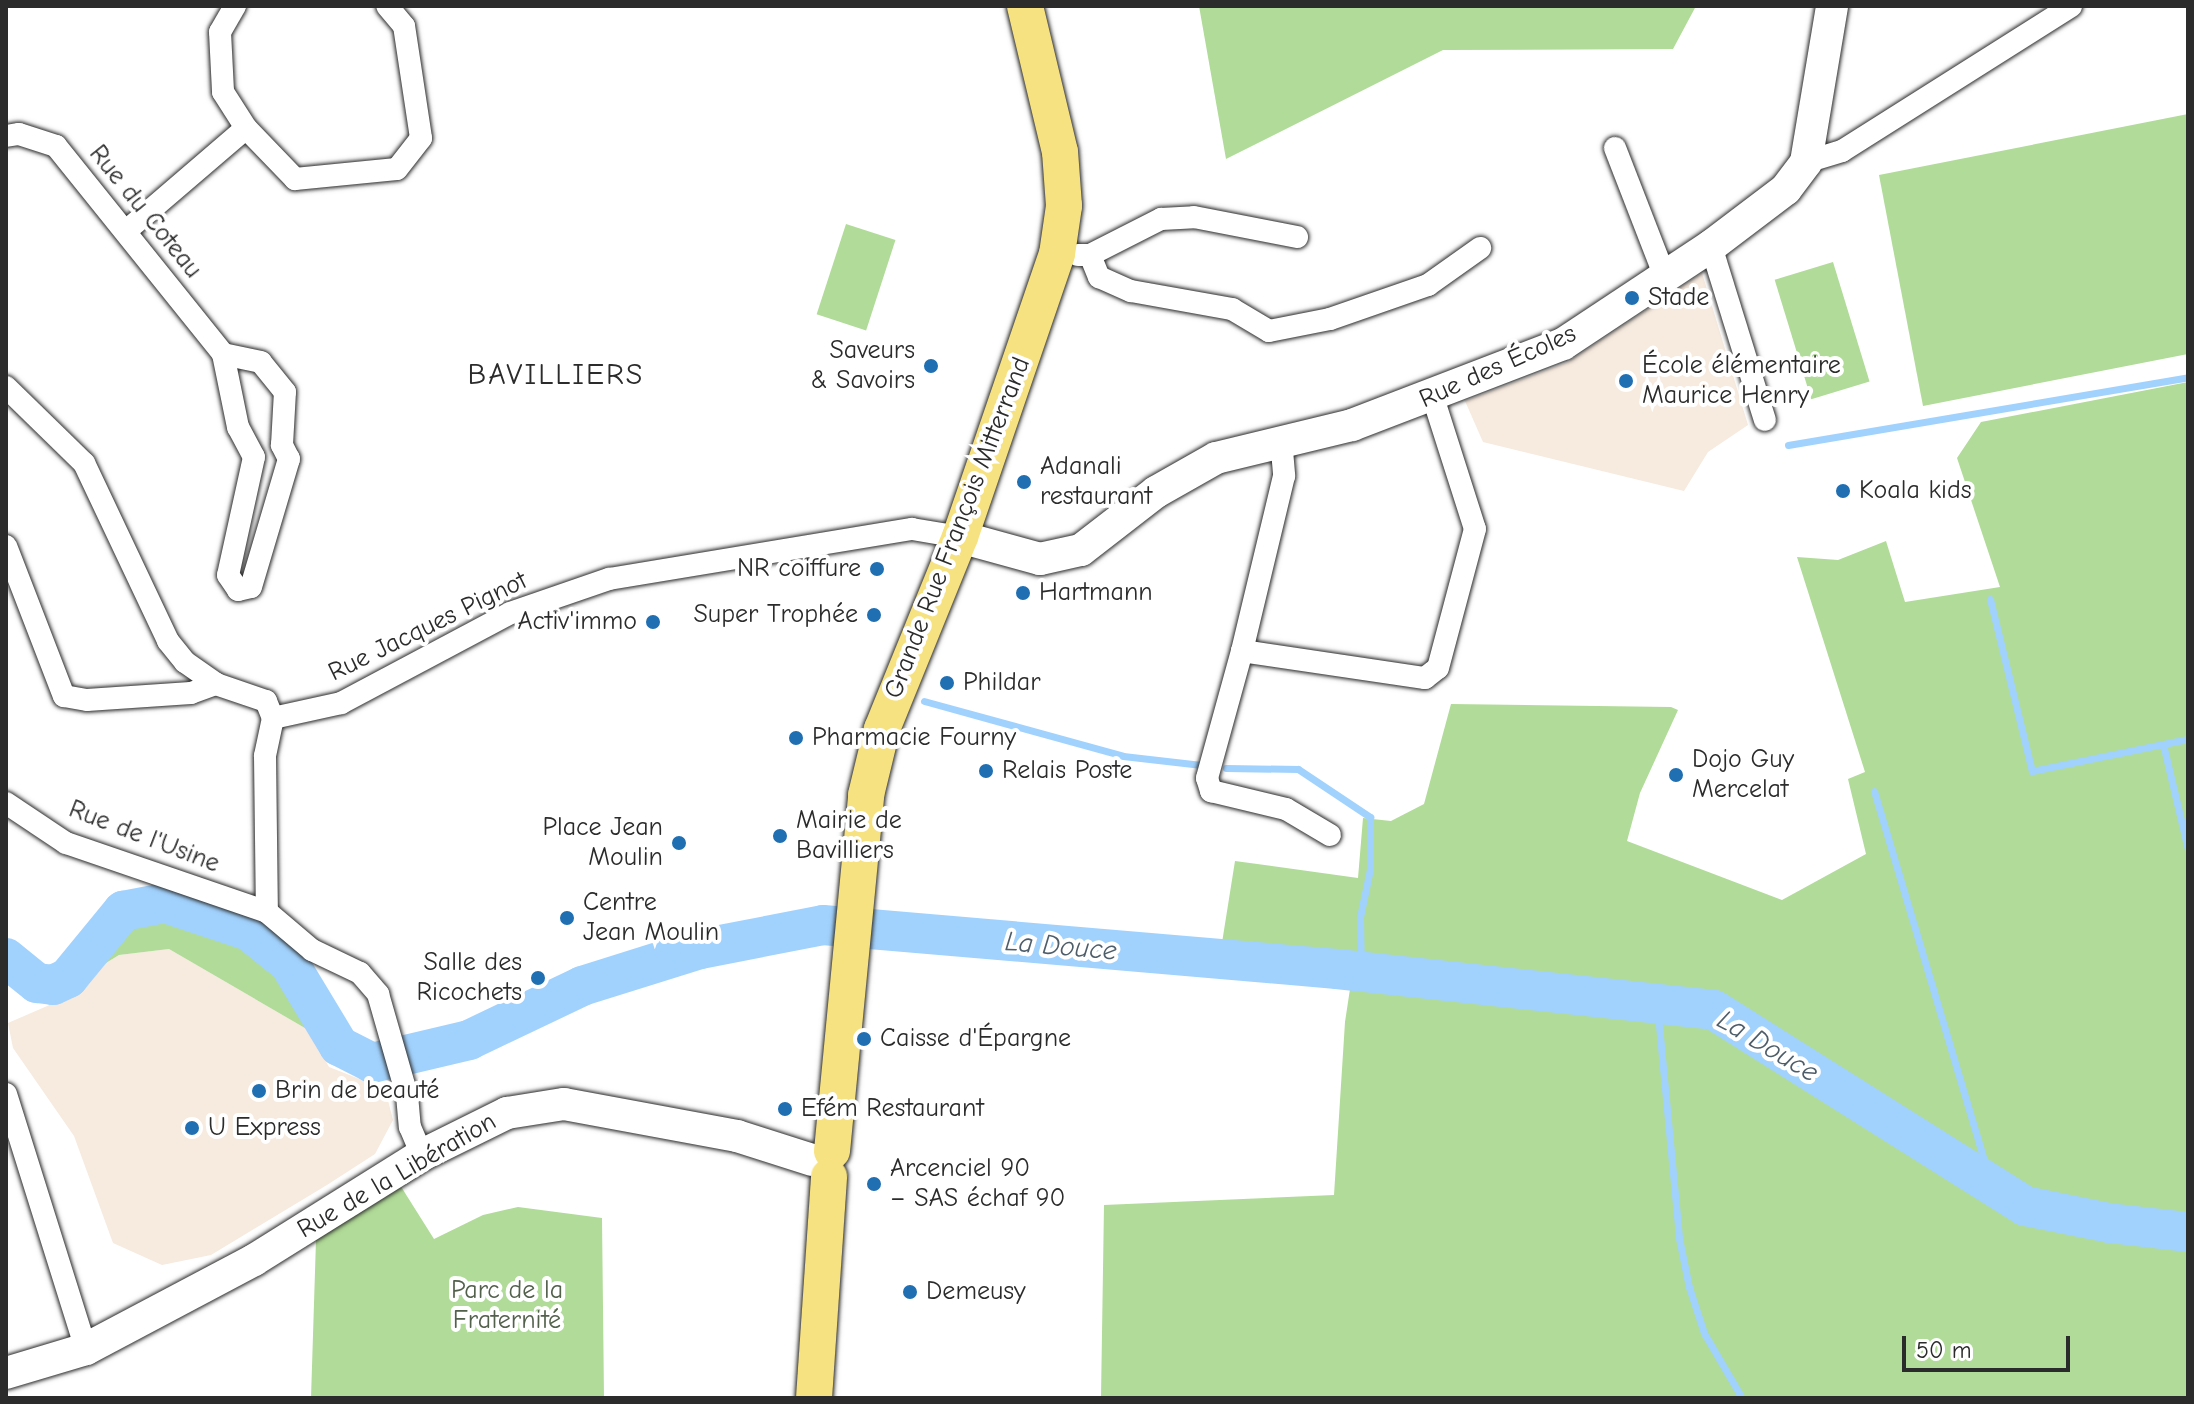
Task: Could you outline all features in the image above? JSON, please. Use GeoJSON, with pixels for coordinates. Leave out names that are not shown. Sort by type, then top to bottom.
{"type":"FeatureCollection","features":[{"type":"Feature","properties":{"kind":"main road","name":"Grande Rue François Mitterrand"},"geometry":{"type":"LineString","coordinates":[[814,1398],[824,1163],[849,970],[866,795],[882,729],[1073,255],[1064,206],[1060,152],[1025,6]]}},
{"type":"Feature","properties":{"kind":"street"},"geometry":{"type":"LineString","coordinates":[[235,6],[220,32],[223,92],[246,128],[295,179],[397,169],[421,138],[404,26],[387,6]]}},
{"type":"Feature","properties":{"kind":"street"},"geometry":{"type":"LineString","coordinates":[[1832,6],[1809,149],[1842,151],[2071,6]]}},
{"type":"Feature","properties":{"kind":"street"},"geometry":{"type":"LineString","coordinates":[[126,231],[246,128]]}},
{"type":"Feature","properties":{"kind":"street","name":"Rue du Coteau"},"geometry":{"type":"LineString","coordinates":[[6,136],[19,134],[56,146],[223,354],[238,427],[254,457],[228,575],[238,590],[251,587],[289,459],[282,445],[285,392],[261,362],[223,354]]}},
{"type":"Feature","properties":{"kind":"street"},"geometry":{"type":"LineString","coordinates":[[1615,148],[1665,277]]}},
{"type":"Feature","properties":{"kind":"street","name":"Rue des Écoles"},"geometry":{"type":"LineString","coordinates":[[960,537],[1040,559],[1081,550],[1172,482],[1216,458],[1281,439],[1352,425],[1433,397],[1563,344],[1711,246],[1786,189],[1809,149]]}},
{"type":"Feature","properties":{"kind":"street"},"geometry":{"type":"LineString","coordinates":[[1297,237],[1194,217],[1161,219],[1073,255],[1099,277],[1120,287],[1232,309],[1269,331],[1330,319],[1428,285],[1480,248]]}},
{"type":"Feature","properties":{"kind":"street"},"geometry":{"type":"LineString","coordinates":[[1711,246],[1765,420]]}},
{"type":"Feature","properties":{"kind":"street"},"geometry":{"type":"LineString","coordinates":[[6,387],[84,463],[168,641],[185,662],[216,684],[266,701],[273,718],[265,756],[267,912],[312,950],[360,973],[378,994],[403,1079],[410,1127],[422,1155]]}},
{"type":"Feature","properties":{"kind":"street"},"geometry":{"type":"LineString","coordinates":[[1242,651],[1425,678],[1438,668],[1475,529],[1433,397]]}},
{"type":"Feature","properties":{"kind":"street"},"geometry":{"type":"LineString","coordinates":[[1281,439],[1284,476],[1242,651],[1207,778],[1211,791],[1286,809],[1330,835]]}},
{"type":"Feature","properties":{"kind":"street","name":"Rue Jacques Pignot"},"geometry":{"type":"LineString","coordinates":[[273,718],[341,703],[510,613],[609,579],[912,529],[960,537]]}},
{"type":"Feature","properties":{"kind":"street"},"geometry":{"type":"LineString","coordinates":[[6,546],[64,696],[87,700],[191,693],[216,684]]}},
{"type":"Feature","properties":{"kind":"street","name":"Rue de l'Usine"},"geometry":{"type":"LineString","coordinates":[[6,803],[66,843],[267,912]]}},
{"type":"Feature","properties":{"kind":"street"},"geometry":{"type":"LineString","coordinates":[[6,1094],[86,1349]]}},
{"type":"Feature","properties":{"kind":"street","name":"Rue de la Libération"},"geometry":{"type":"LineString","coordinates":[[6,1373],[86,1349],[254,1260],[422,1155],[507,1113],[564,1104],[737,1136],[824,1163]]}},
{"type":"Feature","properties":{"kind":"shaded area","name":"École élémentaire Maurice Henry"},"geometry":{"type":"Polygon","coordinates":[[[1702,273],[1748,425],[1708,452],[1684,491],[1483,442],[1465,401],[1568,362],[1702,273]]]}},
{"type":"Feature","properties":{"kind":"shaded area"},"geometry":{"type":"Polygon","coordinates":[[[169,949],[310,1031],[329,1067],[385,1089],[393,1120],[375,1154],[327,1185],[211,1255],[162,1265],[113,1243],[74,1136],[13,1048],[8,1023],[68,997],[80,979],[119,955],[169,949]]]}},
{"type":"Feature","properties":{"kind":"green space"},"geometry":{"type":"Polygon","coordinates":[[[1199,6],[1696,6],[1673,49],[1443,50],[1226,159],[1199,6]]]}},
{"type":"Feature","properties":{"kind":"green space"},"geometry":{"type":"Polygon","coordinates":[[[2188,114],[2188,354],[1923,406],[1879,175],[2188,114]]]}},
{"type":"Feature","properties":{"kind":"green space"},"geometry":{"type":"Polygon","coordinates":[[[846,224],[895,240],[866,330],[817,314],[846,224]]]}},
{"type":"Feature","properties":{"kind":"green space"},"geometry":{"type":"Polygon","coordinates":[[[1833,262],[1870,382],[1811,399],[1775,280],[1833,262]]]}},
{"type":"Feature","properties":{"kind":"green space"},"geometry":{"type":"Polygon","coordinates":[[[2188,382],[2188,1398],[1101,1398],[1104,1205],[1334,1195],[1345,1022],[1355,956],[1221,949],[1235,861],[1358,878],[1363,818],[1391,821],[1424,804],[1451,704],[1671,707],[1678,710],[1640,793],[1627,841],[1782,900],[1866,854],[1848,779],[1865,772],[1797,557],[1838,560],[1886,541],[1905,602],[2000,587],[1957,458],[1981,422],[2188,382]]]}},
{"type":"Feature","properties":{"kind":"green space"},"geometry":{"type":"Polygon","coordinates":[[[157,913],[251,942],[298,991],[314,1020],[310,1031],[169,949],[119,955],[80,979],[119,925],[157,913]]]}},
{"type":"Feature","properties":{"kind":"green space","name":"Parc de la Fraternité"},"geometry":{"type":"Polygon","coordinates":[[[400,1185],[434,1239],[483,1215],[518,1207],[602,1218],[604,1398],[311,1398],[316,1240],[400,1185]]]}},
{"type":"Feature","properties":{"kind":"waterway"},"geometry":{"type":"LineString","coordinates":[[1788,445],[2188,377]]}},
{"type":"Feature","properties":{"kind":"waterway"},"geometry":{"type":"LineString","coordinates":[[1990,599],[2032,771],[2188,739]]}},
{"type":"Feature","properties":{"kind":"waterway"},"geometry":{"type":"LineString","coordinates":[[924,701],[1123,756],[1201,765]]}},
{"type":"Feature","properties":{"kind":"waterway"},"geometry":{"type":"LineString","coordinates":[[2163,744],[2188,850]]}},
{"type":"Feature","properties":{"kind":"waterway"},"geometry":{"type":"LineString","coordinates":[[1226,768],[1298,769],[1370,817],[1370,869],[1360,917],[1361,972]]}},
{"type":"Feature","properties":{"kind":"waterway"},"geometry":{"type":"LineString","coordinates":[[1874,791],[1991,1184]]}},
{"type":"Feature","properties":{"kind":"waterway","name":"La Douce"},"geometry":{"type":"LineString","coordinates":[[6,958],[37,983],[53,985],[68,978],[123,911],[165,903],[249,931],[289,963],[339,1046],[372,1063],[469,1040],[582,986],[700,949],[823,925],[1337,969],[1714,1010],[2025,1206],[2109,1223],[2188,1232]]}},
{"type":"Feature","properties":{"kind":"waterway"},"geometry":{"type":"LineString","coordinates":[[1657,1004],[1679,1238],[1689,1287],[1704,1333],[1742,1398]]}},
{"type":"Feature","properties":{"kind":"place","name":"Stade"},"geometry":{"type":"Point","coordinates":[1632,298]}},
{"type":"Feature","properties":{"kind":"place","name":"Saveurs & Savoirs"},"geometry":{"type":"Point","coordinates":[931,366]}},
{"type":"Feature","properties":{"kind":"place","name":"École élémentaire Maurice Henry"},"geometry":{"type":"Point","coordinates":[1626,381]}},
{"type":"Feature","properties":{"kind":"place","name":"Adanali restaurant"},"geometry":{"type":"Point","coordinates":[1024,482]}},
{"type":"Feature","properties":{"kind":"place","name":"Koala kids"},"geometry":{"type":"Point","coordinates":[1843,491]}},
{"type":"Feature","properties":{"kind":"place","name":"NR coiffure"},"geometry":{"type":"Point","coordinates":[877,569]}},
{"type":"Feature","properties":{"kind":"place","name":"Hartmann"},"geometry":{"type":"Point","coordinates":[1023,593]}},
{"type":"Feature","properties":{"kind":"place","name":"Super Trophée"},"geometry":{"type":"Point","coordinates":[874,615]}},
{"type":"Feature","properties":{"kind":"place","name":"Activ'immo"},"geometry":{"type":"Point","coordinates":[653,622]}},
{"type":"Feature","properties":{"kind":"place","name":"Phildar"},"geometry":{"type":"Point","coordinates":[947,683]}},
{"type":"Feature","properties":{"kind":"place","name":"Pharmacie Fourny"},"geometry":{"type":"Point","coordinates":[796,738]}},
{"type":"Feature","properties":{"kind":"place","name":"Relais Poste"},"geometry":{"type":"Point","coordinates":[986,771]}},
{"type":"Feature","properties":{"kind":"place","name":"Dojo Guy Mercelat"},"geometry":{"type":"Point","coordinates":[1676,775]}},
{"type":"Feature","properties":{"kind":"place","name":"Mairie de Bavilliers"},"geometry":{"type":"Point","coordinates":[780,836]}},
{"type":"Feature","properties":{"kind":"place","name":"Place Jean Moulin"},"geometry":{"type":"Point","coordinates":[679,843]}},
{"type":"Feature","properties":{"kind":"place","name":"Centre Jean Moulin"},"geometry":{"type":"Point","coordinates":[567,918]}},
{"type":"Feature","properties":{"kind":"place","name":"Salle des Ricochets"},"geometry":{"type":"Point","coordinates":[538,978]}},
{"type":"Feature","properties":{"kind":"place","name":"Caisse d'Épargne"},"geometry":{"type":"Point","coordinates":[864,1039]}},
{"type":"Feature","properties":{"kind":"place","name":"Brin de beauté"},"geometry":{"type":"Point","coordinates":[259,1091]}},
{"type":"Feature","properties":{"kind":"place","name":"Efém Restaurant"},"geometry":{"type":"Point","coordinates":[785,1109]}},
{"type":"Feature","properties":{"kind":"place","name":"U Express"},"geometry":{"type":"Point","coordinates":[192,1128]}},
{"type":"Feature","properties":{"kind":"place","name":"Arcenciel 90 – SAS échaf 90"},"geometry":{"type":"Point","coordinates":[874,1184]}},
{"type":"Feature","properties":{"kind":"place","name":"Demeusy"},"geometry":{"type":"Point","coordinates":[910,1292]}},
{"type":"Feature","properties":{"kind":"district","name":"BAVILLIERS"},"geometry":{"type":"Point","coordinates":[556,375]}}]}
